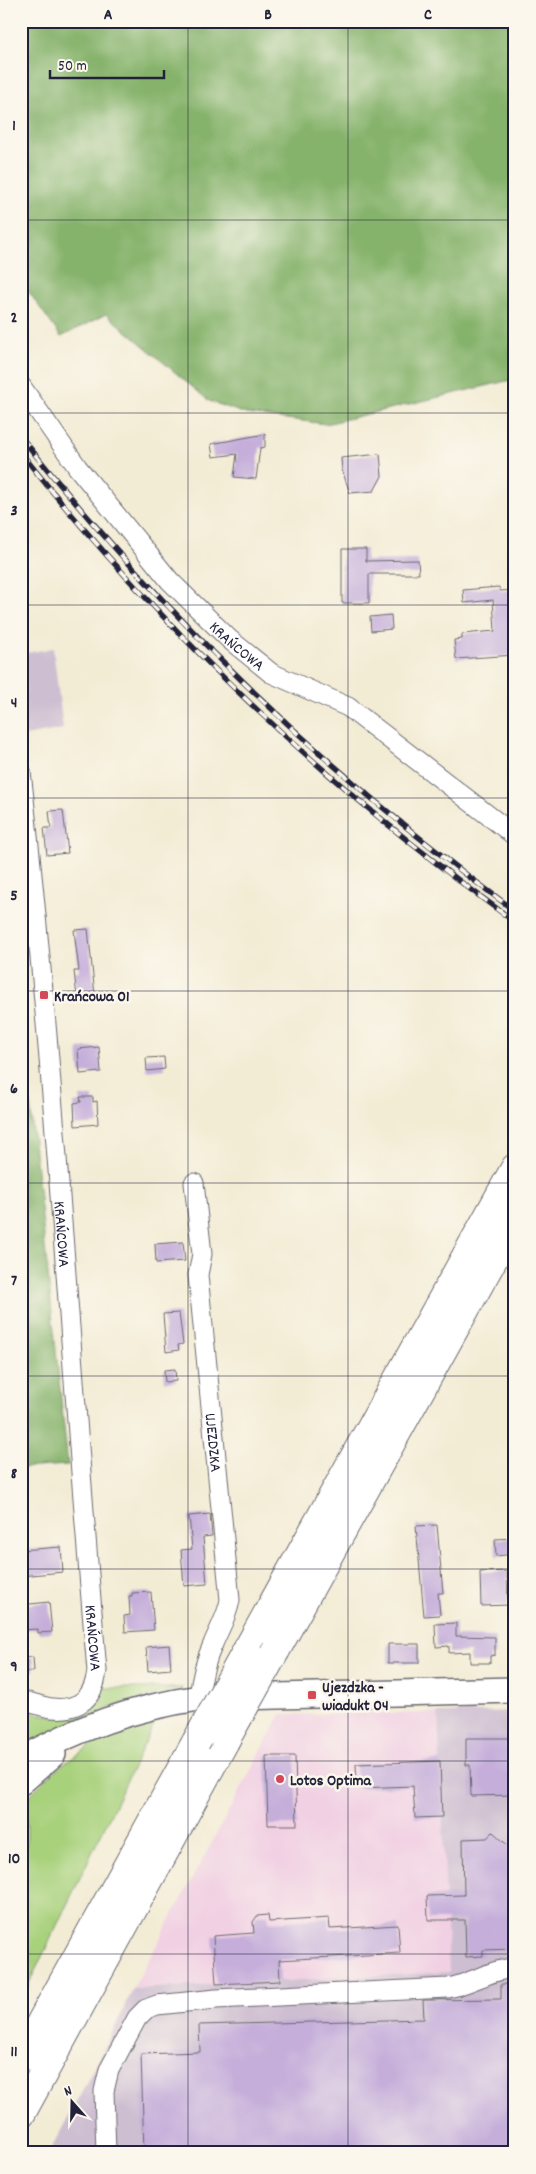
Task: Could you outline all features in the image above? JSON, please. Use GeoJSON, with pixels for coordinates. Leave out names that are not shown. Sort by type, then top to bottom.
{"type":"FeatureCollection","features":[{"type":"Feature","properties":{"kind":"highway"},"geometry":{"type":"LineString","coordinates":[[21,2058],[515,1168]]}},
{"type":"Feature","properties":{"kind":"highway"},"geometry":{"type":"LineString","coordinates":[[21,2114],[225,1741],[515,1220]]}},
{"type":"Feature","properties":{"kind":"main road"},"geometry":{"type":"LineString","coordinates":[[21,1760],[37,1751],[120,1715],[152,1706],[199,1698],[515,1690]]}},
{"type":"Feature","properties":{"kind":"main road"},"geometry":{"type":"LineString","coordinates":[[21,1782],[87,1729]]}},
{"type":"Feature","properties":{"kind":"street","name":"KRAŃCOWA"},"geometry":{"type":"LineString","coordinates":[[21,386],[78,468],[158,566],[229,639],[271,673],[348,707],[515,836]]}},
{"type":"Feature","properties":{"kind":"street","name":"KRAŃCOWA"},"geometry":{"type":"LineString","coordinates":[[21,772],[45,1011],[79,1468],[97,1671],[95,1684],[90,1695],[82,1703],[69,1708],[52,1708],[21,1701]]}},
{"type":"Feature","properties":{"kind":"street","name":"UJEZDZKA"},"geometry":{"type":"LineString","coordinates":[[194,1183],[202,1254],[198,1275],[230,1600],[228,1613],[212,1646],[199,1698]]}},
{"type":"Feature","properties":{"kind":"street"},"geometry":{"type":"LineString","coordinates":[[106,2153],[104,2091],[108,2070],[137,2018],[146,2010],[157,2005],[216,1999],[448,1988],[463,1986],[496,1971],[515,1968]]}},
{"type":"Feature","properties":{"kind":"shaded area"},"geometry":{"type":"Polygon","coordinates":[[[53,648],[63,729],[25,736],[21,715],[21,654],[53,648]]]}},
{"type":"Feature","properties":{"kind":"shaded area"},"geometry":{"type":"Polygon","coordinates":[[[515,1711],[515,2153],[49,2153],[109,2040],[133,1989],[449,1972],[438,1713],[515,1711]]]}},
{"type":"Feature","properties":{"kind":"shaded area"},"geometry":{"type":"Polygon","coordinates":[[[438,1713],[450,1972],[133,1989],[281,1714],[438,1713]]]}},
{"type":"Feature","properties":{"kind":"green space"},"geometry":{"type":"Polygon","coordinates":[[[21,21],[515,21],[515,379],[326,424],[246,414],[209,401],[106,314],[61,337],[21,281],[21,21]]]}},
{"type":"Feature","properties":{"kind":"green space"},"geometry":{"type":"Polygon","coordinates":[[[21,1018],[68,1465],[21,1468],[21,1018]]]}},
{"type":"Feature","properties":{"kind":"green space"},"geometry":{"type":"Polygon","coordinates":[[[102,1688],[183,1688],[114,1706],[21,1752],[21,1709],[53,1716],[77,1717],[96,1709],[101,1700],[102,1688]]]}},
{"type":"Feature","properties":{"kind":"green space"},"geometry":{"type":"Polygon","coordinates":[[[156,1720],[21,2000],[21,1862],[27,1832],[23,1802],[55,1770],[93,1744],[156,1720]]]}},
{"type":"Feature","properties":{"kind":"building"},"geometry":{"type":"Polygon","coordinates":[[[265,434],[265,447],[260,448],[256,479],[234,477],[237,454],[213,457],[211,444],[265,434]]]}},
{"type":"Feature","properties":{"kind":"building"},"geometry":{"type":"Polygon","coordinates":[[[380,454],[382,476],[374,491],[350,493],[342,470],[341,458],[380,454]]]}},
{"type":"Feature","properties":{"kind":"building"},"geometry":{"type":"Polygon","coordinates":[[[342,549],[366,549],[366,561],[418,560],[419,574],[369,574],[369,603],[342,603],[342,549]]]}},
{"type":"Feature","properties":{"kind":"building"},"geometry":{"type":"Polygon","coordinates":[[[499,587],[500,591],[515,590],[515,655],[456,659],[454,640],[462,639],[462,634],[495,631],[493,600],[464,603],[463,590],[499,587]]]}},
{"type":"Feature","properties":{"kind":"building"},"geometry":{"type":"Polygon","coordinates":[[[391,615],[392,629],[371,631],[370,617],[391,615]]]}},
{"type":"Feature","properties":{"kind":"building"},"geometry":{"type":"Polygon","coordinates":[[[63,810],[68,853],[47,855],[44,828],[51,828],[49,811],[63,810]]]}},
{"type":"Feature","properties":{"kind":"building"},"geometry":{"type":"Polygon","coordinates":[[[88,929],[95,995],[77,997],[74,971],[79,971],[74,930],[88,929]]]}},
{"type":"Feature","properties":{"kind":"building"},"geometry":{"type":"Polygon","coordinates":[[[99,1047],[101,1072],[80,1074],[78,1049],[99,1047]]]}},
{"type":"Feature","properties":{"kind":"building"},"geometry":{"type":"Polygon","coordinates":[[[164,1057],[165,1069],[147,1071],[146,1058],[164,1057]]]}},
{"type":"Feature","properties":{"kind":"building"},"geometry":{"type":"Polygon","coordinates":[[[80,1097],[93,1097],[93,1102],[97,1101],[98,1124],[75,1126],[74,1103],[81,1102],[80,1097]]]}},
{"type":"Feature","properties":{"kind":"building"},"geometry":{"type":"Polygon","coordinates":[[[183,1242],[185,1261],[156,1263],[155,1244],[183,1242]]]}},
{"type":"Feature","properties":{"kind":"building"},"geometry":{"type":"Polygon","coordinates":[[[179,1313],[183,1344],[178,1345],[179,1350],[166,1352],[163,1314],[179,1313]]]}},
{"type":"Feature","properties":{"kind":"building"},"geometry":{"type":"Polygon","coordinates":[[[175,1369],[176,1381],[165,1382],[164,1370],[175,1369]]]}},
{"type":"Feature","properties":{"kind":"building"},"geometry":{"type":"Polygon","coordinates":[[[210,1514],[212,1536],[203,1537],[207,1584],[184,1586],[181,1550],[192,1549],[189,1516],[210,1514]]]}},
{"type":"Feature","properties":{"kind":"building"},"geometry":{"type":"Polygon","coordinates":[[[437,1525],[443,1593],[438,1593],[440,1615],[424,1616],[416,1526],[437,1525]]]}},
{"type":"Feature","properties":{"kind":"building"},"geometry":{"type":"Polygon","coordinates":[[[515,1538],[515,1554],[496,1556],[495,1539],[515,1538]]]}},
{"type":"Feature","properties":{"kind":"building"},"geometry":{"type":"Polygon","coordinates":[[[61,1547],[63,1572],[21,1576],[21,1550],[61,1547]]]}},
{"type":"Feature","properties":{"kind":"building"},"geometry":{"type":"Polygon","coordinates":[[[507,1571],[508,1605],[481,1606],[480,1572],[507,1571]]]}},
{"type":"Feature","properties":{"kind":"building"},"geometry":{"type":"Polygon","coordinates":[[[151,1592],[154,1630],[125,1632],[124,1616],[130,1615],[129,1596],[132,1596],[132,1593],[151,1592]]]}},
{"type":"Feature","properties":{"kind":"building"},"geometry":{"type":"Polygon","coordinates":[[[49,1602],[52,1632],[38,1633],[38,1629],[21,1630],[21,1605],[49,1602]]]}},
{"type":"Feature","properties":{"kind":"building"},"geometry":{"type":"Polygon","coordinates":[[[456,1623],[456,1636],[495,1637],[495,1655],[490,1656],[490,1663],[470,1663],[470,1652],[449,1653],[449,1646],[436,1647],[435,1624],[456,1623]]]}},
{"type":"Feature","properties":{"kind":"building"},"geometry":{"type":"Polygon","coordinates":[[[388,1644],[419,1644],[419,1663],[388,1663],[388,1644]]]}},
{"type":"Feature","properties":{"kind":"building"},"geometry":{"type":"Polygon","coordinates":[[[169,1645],[171,1669],[148,1671],[146,1647],[169,1645]]]}},
{"type":"Feature","properties":{"kind":"building"},"geometry":{"type":"Polygon","coordinates":[[[33,1657],[34,1671],[21,1672],[21,1658],[33,1657]]]}},
{"type":"Feature","properties":{"kind":"building"},"geometry":{"type":"Polygon","coordinates":[[[466,1738],[515,1738],[515,1795],[471,1796],[470,1765],[466,1765],[466,1738]]]}},
{"type":"Feature","properties":{"kind":"building"},"geometry":{"type":"Polygon","coordinates":[[[266,1756],[295,1756],[297,1825],[268,1825],[266,1756]]]}},
{"type":"Feature","properties":{"kind":"building"},"geometry":{"type":"Polygon","coordinates":[[[440,1761],[442,1817],[415,1818],[413,1786],[357,1788],[356,1764],[440,1761]]]}},
{"type":"Feature","properties":{"kind":"building"},"geometry":{"type":"Polygon","coordinates":[[[493,1832],[515,1852],[515,1949],[483,1950],[483,1956],[466,1957],[465,1920],[428,1920],[427,1896],[464,1895],[463,1839],[487,1838],[493,1832]]]}},
{"type":"Feature","properties":{"kind":"building"},"geometry":{"type":"Polygon","coordinates":[[[268,1915],[269,1922],[329,1918],[330,1929],[398,1925],[400,1953],[279,1960],[280,1981],[216,1984],[213,1936],[254,1933],[253,1922],[257,1916],[268,1915]]]}},
{"type":"Feature","properties":{"kind":"building"},"geometry":{"type":"Polygon","coordinates":[[[501,1984],[515,1984],[515,2153],[144,2153],[141,2054],[200,2052],[199,2025],[424,2019],[423,2000],[501,1999],[501,1984]]]}},
{"type":"Feature","properties":{"kind":"railway"},"geometry":{"type":"LineString","coordinates":[[21,437],[76,504],[133,568],[191,630],[252,690],[314,749],[379,805],[515,911]]}},
{"type":"Feature","properties":{"kind":"railway"},"geometry":{"type":"LineString","coordinates":[[21,453],[75,519],[132,583],[252,705],[380,818],[446,871],[515,922]]}},
{"type":"Feature","properties":{"kind":"place","name":"Krańcowa 01"},"geometry":{"type":"Point","coordinates":[44,995]}},
{"type":"Feature","properties":{"kind":"place","name":"Ujezdzka - wiadukt 04"},"geometry":{"type":"Point","coordinates":[312,1695]}},
{"type":"Feature","properties":{"kind":"place","name":"Lotos Optima"},"geometry":{"type":"Point","coordinates":[280,1779]}}]}
